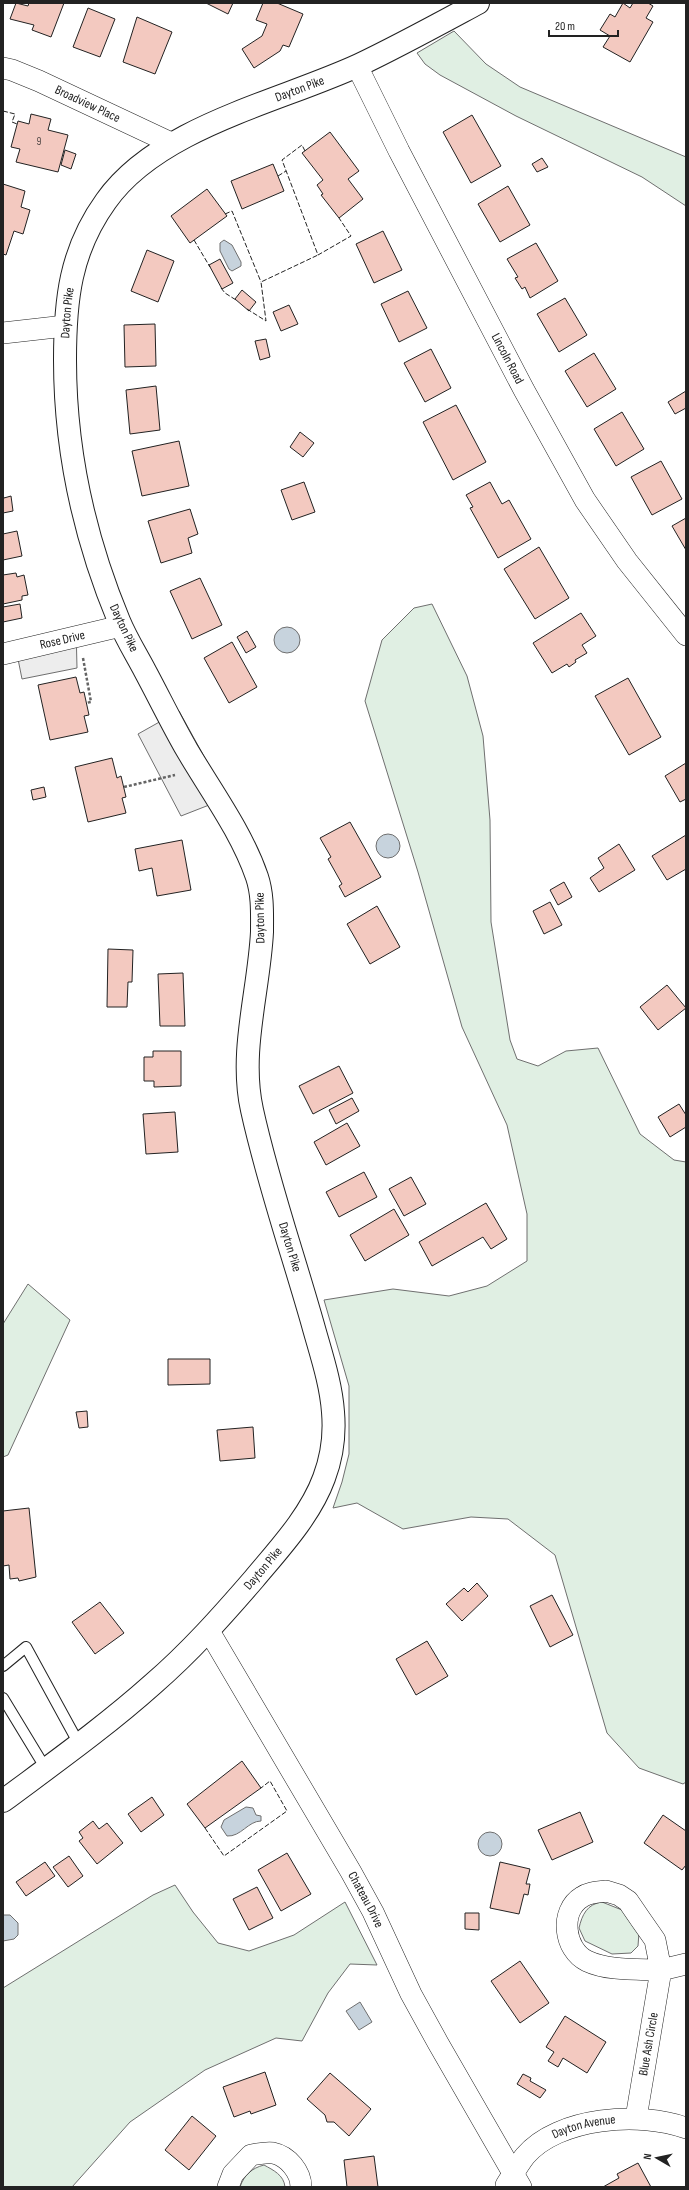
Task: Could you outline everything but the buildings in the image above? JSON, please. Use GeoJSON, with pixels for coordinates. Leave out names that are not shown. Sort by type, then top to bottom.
{"type":"FeatureCollection","features":[{"type":"Feature","properties":{"kind":"street","name":"Dayton Pike"},"geometry":{"type":"LineString","coordinates":[[3,1801],[79,1744],[154,1683],[209,1631],[268,1562],[317,1495],[332,1449],[334,1420],[331,1389],[269,1179],[250,1104],[247,1077],[250,1023],[261,948],[262,894],[257,876],[243,844],[198,769],[122,626],[89,538],[72,461],[65,389],[65,326],[69,284],[80,244],[106,200],[131,172],[171,143],[235,114],[356,66],[478,3]]}},
{"type":"Feature","properties":{"kind":"street","name":"Lincoln Road"},"geometry":{"type":"LineString","coordinates":[[356,66],[524,390],[585,500],[628,561],[686,635]]}},
{"type":"Feature","properties":{"kind":"street","name":"Broadview Place"},"geometry":{"type":"LineString","coordinates":[[3,68],[39,81],[171,143]]}},
{"type":"Feature","properties":{"kind":"street"},"geometry":{"type":"LineString","coordinates":[[3,333],[65,326]]}},
{"type":"Feature","properties":{"kind":"street","name":"Rose Drive"},"geometry":{"type":"LineString","coordinates":[[3,654],[122,626]]}},
{"type":"Feature","properties":{"kind":"street","name":"Chateau Drive"},"geometry":{"type":"LineString","coordinates":[[209,1631],[362,1892],[411,1994],[513,2183]]}},
{"type":"Feature","properties":{"kind":"street","name":"Blue Ash Circle"},"geometry":{"type":"LineString","coordinates":[[636,2118],[661,1970],[654,1940],[628,1901],[619,1895],[606,1891],[581,1897],[572,1908],[567,1924],[569,1942],[576,1954],[588,1961],[600,1965],[661,1970]]}},
{"type":"Feature","properties":{"kind":"street"},"geometry":{"type":"LineString","coordinates":[[661,1970],[686,1964]]}},
{"type":"Feature","properties":{"kind":"street","name":"Dayton Avenue"},"geometry":{"type":"LineString","coordinates":[[513,2183],[525,2156],[540,2144],[564,2131],[599,2121],[636,2118],[674,2124],[686,2128]]}},
{"type":"Feature","properties":{"kind":"street"},"geometry":{"type":"LineString","coordinates":[[228,2187],[233,2174],[251,2155],[273,2153],[288,2160],[298,2172],[301,2187]]}},
{"type":"Feature","properties":{"kind":"lane"},"geometry":{"type":"LineString","coordinates":[[3,1666],[26,1647],[79,1744]]}},
{"type":"Feature","properties":{"kind":"lane"},"geometry":{"type":"LineString","coordinates":[[3,1698],[46,1769]]}},
{"type":"Feature","properties":{"kind":"path"},"geometry":{"type":"LineString","coordinates":[[79,636],[91,702],[86,703]]}},
{"type":"Feature","properties":{"kind":"path"},"geometry":{"type":"LineString","coordinates":[[124,787],[198,769]]}},
{"type":"Feature","properties":{"kind":"green space"},"geometry":{"type":"Polygon","coordinates":[[[454,31],[486,64],[520,87],[686,157],[686,206],[642,177],[516,116],[440,75],[425,64],[417,53],[454,31]]]}},
{"type":"Feature","properties":{"kind":"green space"},"geometry":{"type":"Polygon","coordinates":[[[432,604],[467,676],[483,736],[490,820],[491,922],[510,1040],[517,1059],[538,1066],[566,1051],[598,1048],[640,1134],[674,1160],[686,1162],[686,1782],[683,1784],[639,1768],[607,1733],[555,1555],[508,1519],[471,1517],[403,1529],[357,1503],[333,1508],[342,1482],[349,1454],[349,1386],[324,1300],[393,1289],[449,1296],[487,1286],[527,1261],[527,1214],[507,1125],[462,1027],[418,872],[365,701],[382,640],[414,608],[432,604]]]}},
{"type":"Feature","properties":{"kind":"green space"},"geometry":{"type":"Polygon","coordinates":[[[28,1284],[70,1320],[8,1455],[3,1457],[3,1324],[28,1284]]]}},
{"type":"Feature","properties":{"kind":"green space"},"geometry":{"type":"Polygon","coordinates":[[[175,1885],[193,1912],[218,1943],[249,1951],[294,1935],[345,1902],[377,1965],[350,1964],[328,1993],[302,2041],[276,2038],[205,2070],[130,2122],[72,2187],[3,2187],[3,1988],[153,1895],[175,1885]]]}},
{"type":"Feature","properties":{"kind":"green space"},"geometry":{"type":"Polygon","coordinates":[[[602,1902],[622,1910],[639,1932],[638,1946],[631,1953],[612,1954],[585,1941],[579,1928],[582,1919],[586,1911],[592,1905],[602,1902]]]}},
{"type":"Feature","properties":{"kind":"green space"},"geometry":{"type":"Polygon","coordinates":[[[264,2165],[283,2179],[285,2187],[240,2187],[249,2173],[264,2165]]]}},
{"type":"Feature","properties":{"kind":"shaded area"},"geometry":{"type":"Polygon","coordinates":[[[224,240],[232,245],[241,262],[241,266],[232,271],[229,269],[220,251],[220,243],[224,240]]]}},
{"type":"Feature","properties":{"kind":"shaded area"},"geometry":{"type":"Polygon","coordinates":[[[76,627],[77,668],[22,679],[15,644],[76,627]]]}},
{"type":"Feature","properties":{"kind":"shaded area"},"geometry":{"type":"Polygon","coordinates":[[[287,627],[296,631],[300,640],[296,649],[287,653],[278,649],[274,640],[278,631],[287,627]]]}},
{"type":"Feature","properties":{"kind":"shaded area"},"geometry":{"type":"Polygon","coordinates":[[[179,711],[227,798],[181,816],[138,734],[179,711]]]}},
{"type":"Feature","properties":{"kind":"shaded area"},"geometry":{"type":"Polygon","coordinates":[[[388,834],[397,837],[400,846],[397,855],[388,858],[379,855],[376,846],[379,837],[388,834]]]}},
{"type":"Feature","properties":{"kind":"shaded area"},"geometry":{"type":"Polygon","coordinates":[[[246,1807],[253,1808],[256,1815],[261,1816],[261,1821],[252,1823],[232,1836],[227,1836],[221,1827],[224,1820],[246,1807]]]}},
{"type":"Feature","properties":{"kind":"shaded area"},"geometry":{"type":"Polygon","coordinates":[[[490,1832],[499,1835],[502,1844],[499,1853],[490,1856],[481,1853],[478,1844],[481,1835],[490,1832]]]}},
{"type":"Feature","properties":{"kind":"shaded area"},"geometry":{"type":"Polygon","coordinates":[[[3,1915],[10,1915],[18,1923],[18,1935],[14,1939],[3,1941],[3,1915]]]}},
{"type":"Feature","properties":{"kind":"shaded area"},"geometry":{"type":"Polygon","coordinates":[[[360,2002],[372,2022],[359,2030],[346,2011],[360,2002]]]}},
{"type":"Feature","properties":{"kind":"fence"},"geometry":{"type":"LineString","coordinates":[[3,111],[15,114],[12,122],[17,124]]}},
{"type":"Feature","properties":{"kind":"fence"},"geometry":{"type":"LineString","coordinates":[[305,151],[302,145],[282,160],[318,255],[351,236],[339,218]]}},
{"type":"Feature","properties":{"kind":"fence"},"geometry":{"type":"LineString","coordinates":[[278,176],[286,171]]}},
{"type":"Feature","properties":{"kind":"fence"},"geometry":{"type":"LineString","coordinates":[[225,214],[232,211],[261,282]]}},
{"type":"Feature","properties":{"kind":"fence"},"geometry":{"type":"LineString","coordinates":[[194,240],[210,267]]}},
{"type":"Feature","properties":{"kind":"fence"},"geometry":{"type":"LineString","coordinates":[[247,309],[266,321],[261,282],[318,255]]}},
{"type":"Feature","properties":{"kind":"fence"},"geometry":{"type":"LineString","coordinates":[[221,288],[225,293],[236,300]]}},
{"type":"Feature","properties":{"kind":"fence"},"geometry":{"type":"LineString","coordinates":[[205,1828],[224,1856],[287,1811],[270,1781],[261,1788]]}}]}
